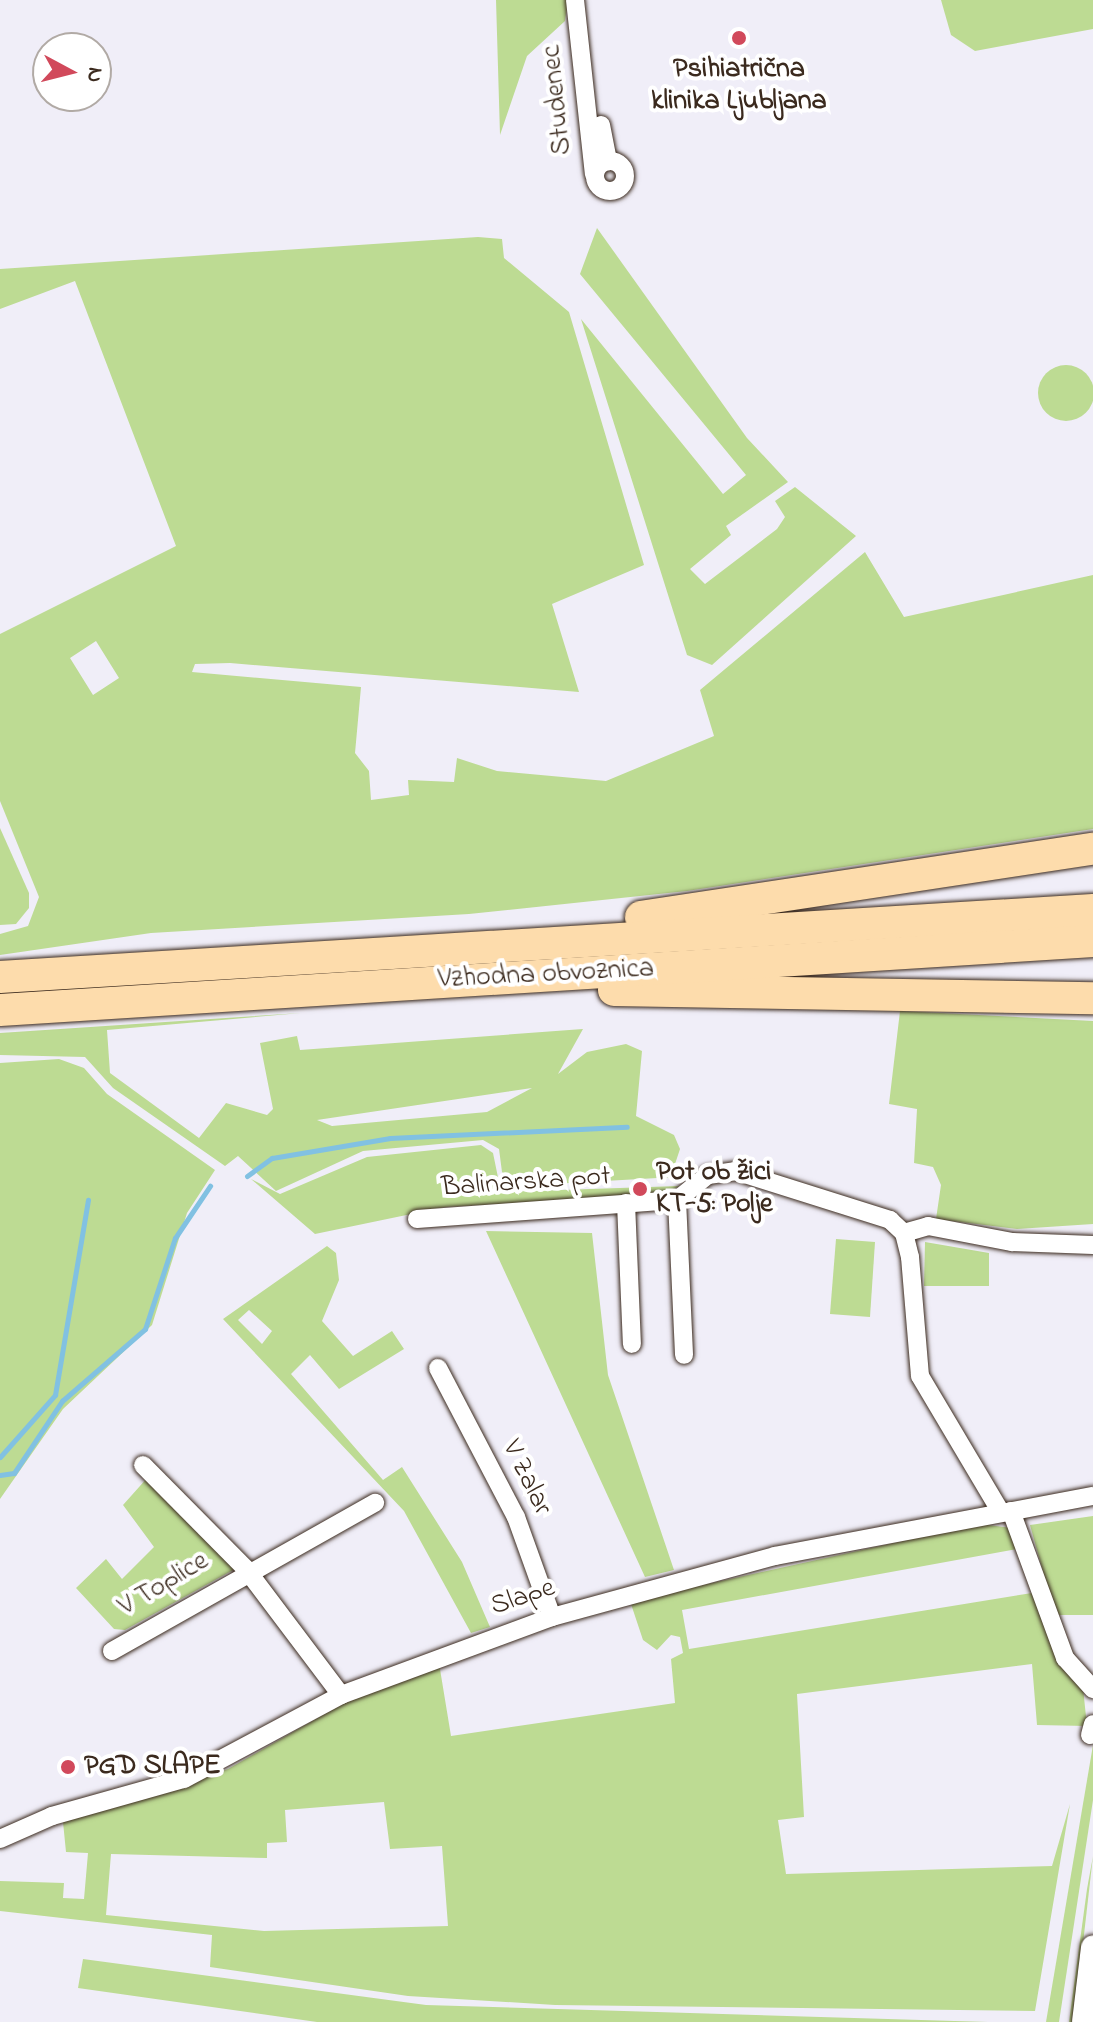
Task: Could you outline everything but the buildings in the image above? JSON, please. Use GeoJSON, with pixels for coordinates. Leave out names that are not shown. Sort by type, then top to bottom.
{"type":"FeatureCollection","features":[{"type":"Feature","properties":{"kind":"highway"},"geometry":{"type":"LineString","coordinates":[[516,943],[554,922],[648,917],[1093,849]]}},
{"type":"Feature","properties":{"kind":"highway","name":"Vzhodna obvoznica"},"geometry":{"type":"LineString","coordinates":[[0,977],[1093,910]]}},
{"type":"Feature","properties":{"kind":"highway","name":"Vzhodna obvoznica"},"geometry":{"type":"LineString","coordinates":[[0,1010],[1093,941]]}},
{"type":"Feature","properties":{"kind":"highway"},"geometry":{"type":"LineString","coordinates":[[473,978],[518,994],[1093,998]]}},
{"type":"Feature","properties":{"kind":"main road"},"geometry":{"type":"LineString","coordinates":[[1084,2022],[1093,1948]]}},
{"type":"Feature","properties":{"kind":"street","name":"Studenec"},"geometry":{"type":"LineString","coordinates":[[575,0],[578,20],[590,42],[601,168]]}},
{"type":"Feature","properties":{"kind":"street"},"geometry":{"type":"LineString","coordinates":[[684,1355],[677,1200],[708,1175],[747,1172],[890,1220],[904,1233],[920,1376],[1006,1511],[1065,1658],[1093,1689]]}},
{"type":"Feature","properties":{"kind":"street","name":"Balinarska pot"},"geometry":{"type":"LineString","coordinates":[[417,1219],[677,1200]]}},
{"type":"Feature","properties":{"kind":"street"},"geometry":{"type":"LineString","coordinates":[[626,1203],[632,1344]]}},
{"type":"Feature","properties":{"kind":"street"},"geometry":{"type":"LineString","coordinates":[[904,1233],[928,1226],[1012,1242],[1093,1245]]}},
{"type":"Feature","properties":{"kind":"street","name":"V Zalar"},"geometry":{"type":"LineString","coordinates":[[438,1368],[516,1517],[552,1617]]}},
{"type":"Feature","properties":{"kind":"street","name":"V Toplice"},"geometry":{"type":"LineString","coordinates":[[143,1465],[246,1569],[341,1695]]}},
{"type":"Feature","properties":{"kind":"street","name":"Slape"},"geometry":{"type":"LineString","coordinates":[[0,1839],[52,1816],[184,1779],[341,1695],[552,1617],[775,1556],[1093,1496]]}},
{"type":"Feature","properties":{"kind":"street","name":"V Toplice"},"geometry":{"type":"LineString","coordinates":[[112,1651],[246,1569],[375,1503]]}},
{"type":"Feature","properties":{"kind":"green space"},"geometry":{"type":"Polygon","coordinates":[[[496,0],[568,0],[565,21],[527,56],[500,135],[496,0]]]}},
{"type":"Feature","properties":{"kind":"green space"},"geometry":{"type":"Polygon","coordinates":[[[941,0],[1093,0],[1093,29],[975,51],[951,35],[941,0]]]}},
{"type":"Feature","properties":{"kind":"green space"},"geometry":{"type":"Polygon","coordinates":[[[597,228],[747,438],[788,482],[726,526],[731,535],[690,569],[705,584],[777,529],[785,517],[775,501],[795,487],[856,536],[712,665],[687,655],[581,319],[723,494],[746,475],[580,274],[597,228]]]}},
{"type":"Feature","properties":{"kind":"green space"},"geometry":{"type":"Polygon","coordinates":[[[478,237],[502,239],[504,258],[569,312],[644,565],[552,604],[579,692],[230,663],[195,664],[192,672],[361,687],[355,753],[369,771],[371,800],[409,795],[408,780],[454,782],[457,758],[497,771],[606,781],[714,736],[700,690],[865,552],[904,617],[1093,575],[1093,829],[687,891],[469,914],[151,933],[0,955],[0,934],[28,926],[39,897],[0,801],[0,634],[176,546],[75,281],[0,309],[0,269],[478,237]],[[96,641],[70,658],[93,695],[119,678],[96,641]]]}},
{"type":"Feature","properties":{"kind":"green space"},"geometry":{"type":"Polygon","coordinates":[[[1066,365],[1086,373],[1094,393],[1086,413],[1066,421],[1046,413],[1038,393],[1046,373],[1066,365]]]}},
{"type":"Feature","properties":{"kind":"green space"},"geometry":{"type":"Polygon","coordinates":[[[0,828],[29,893],[29,908],[16,924],[0,925],[0,828]]]}},
{"type":"Feature","properties":{"kind":"green space"},"geometry":{"type":"Polygon","coordinates":[[[900,1011],[1093,1021],[1093,1224],[1017,1229],[936,1219],[941,1185],[933,1167],[914,1163],[917,1109],[889,1104],[900,1011]]]}},
{"type":"Feature","properties":{"kind":"green space"},"geometry":{"type":"Polygon","coordinates":[[[301,1013],[107,1030],[110,1073],[199,1138],[226,1103],[267,1115],[273,1109],[260,1043],[297,1036],[300,1050],[583,1029],[558,1074],[587,1052],[626,1044],[642,1051],[636,1116],[674,1135],[680,1149],[675,1164],[692,1166],[693,1176],[516,1186],[502,1172],[499,1149],[483,1140],[363,1151],[276,1191],[238,1156],[225,1166],[113,1088],[85,1057],[0,1055],[0,1033],[301,1013]],[[532,1088],[317,1120],[332,1126],[487,1112],[532,1088]]]}},
{"type":"Feature","properties":{"kind":"green space"},"geometry":{"type":"Polygon","coordinates":[[[59,1059],[84,1068],[107,1094],[215,1170],[187,1213],[152,1325],[63,1409],[0,1499],[0,1063],[59,1059]]]}},
{"type":"Feature","properties":{"kind":"green space"},"geometry":{"type":"Polygon","coordinates":[[[481,1145],[493,1153],[501,1192],[679,1186],[663,1195],[445,1207],[315,1234],[251,1179],[280,1194],[367,1157],[481,1145]]]}},
{"type":"Feature","properties":{"kind":"green space"},"geometry":{"type":"Polygon","coordinates":[[[486,1231],[592,1233],[608,1375],[674,1570],[645,1577],[486,1231]]]}},
{"type":"Feature","properties":{"kind":"green space"},"geometry":{"type":"Polygon","coordinates":[[[836,1239],[875,1242],[870,1317],[830,1314],[836,1239]]]}},
{"type":"Feature","properties":{"kind":"green space"},"geometry":{"type":"Polygon","coordinates":[[[925,1242],[989,1253],[989,1286],[924,1286],[925,1242]]]}},
{"type":"Feature","properties":{"kind":"green space"},"geometry":{"type":"Polygon","coordinates":[[[327,1246],[336,1253],[339,1280],[322,1321],[353,1356],[392,1331],[404,1349],[339,1389],[310,1355],[291,1374],[383,1480],[402,1467],[462,1562],[490,1627],[471,1633],[404,1511],[223,1319],[327,1246]],[[249,1310],[238,1320],[262,1344],[272,1331],[249,1310]]]}},
{"type":"Feature","properties":{"kind":"green space"},"geometry":{"type":"Polygon","coordinates":[[[148,1477],[235,1569],[125,1630],[114,1629],[76,1588],[106,1559],[122,1579],[154,1547],[123,1505],[148,1477]]]}},
{"type":"Feature","properties":{"kind":"green space"},"geometry":{"type":"Polygon","coordinates":[[[1093,1516],[1093,1615],[1055,1615],[1030,1525],[1093,1516]]]}},
{"type":"Feature","properties":{"kind":"green space"},"geometry":{"type":"Polygon","coordinates":[[[980,1524],[1012,1528],[1083,1688],[1087,1726],[1037,1725],[1032,1664],[797,1694],[804,1817],[778,1820],[786,1874],[1052,1866],[1070,1804],[1035,2011],[555,2005],[408,1996],[210,1967],[212,1935],[0,1911],[0,1881],[64,1883],[63,1898],[84,1899],[88,1853],[66,1852],[63,1822],[228,1769],[358,1695],[439,1663],[451,1736],[675,1703],[671,1659],[683,1653],[680,1637],[671,1635],[657,1650],[643,1640],[630,1601],[980,1524]],[[1017,1549],[682,1610],[689,1649],[1032,1593],[1017,1549]],[[384,1802],[285,1810],[287,1842],[267,1843],[267,1858],[111,1854],[106,1915],[264,1931],[448,1926],[442,1846],[390,1849],[384,1802]]]}},
{"type":"Feature","properties":{"kind":"green space"},"geometry":{"type":"Polygon","coordinates":[[[1093,1745],[1093,1800],[1059,2022],[1046,2022],[1093,1745]]]}},
{"type":"Feature","properties":{"kind":"green space"},"geometry":{"type":"Polygon","coordinates":[[[1093,1856],[1074,2022],[1069,2022],[1087,1889],[1093,1856]]]}},
{"type":"Feature","properties":{"kind":"green space"},"geometry":{"type":"Polygon","coordinates":[[[83,1959],[426,2005],[988,2022],[317,2022],[78,1988],[83,1959]]]}},
{"type":"Feature","properties":{"kind":"waterway"},"geometry":{"type":"LineString","coordinates":[[247,1176],[272,1158],[390,1138],[627,1127]]}},
{"type":"Feature","properties":{"kind":"waterway"},"geometry":{"type":"LineString","coordinates":[[0,1475],[14,1473],[62,1401],[145,1329],[175,1238],[210,1186]]}},
{"type":"Feature","properties":{"kind":"waterway"},"geometry":{"type":"LineString","coordinates":[[0,1457],[55,1395],[88,1200]]}},
{"type":"Feature","properties":{"kind":"place","name":"Psihiatrična klinika Ljubljana"},"geometry":{"type":"Point","coordinates":[739,38]}},
{"type":"Feature","properties":{"kind":"place","name":"Pot ob žici KT-5: Polje"},"geometry":{"type":"Point","coordinates":[640,1189]}},
{"type":"Feature","properties":{"kind":"place","name":"PGD SLAPE"},"geometry":{"type":"Point","coordinates":[68,1767]}}]}
